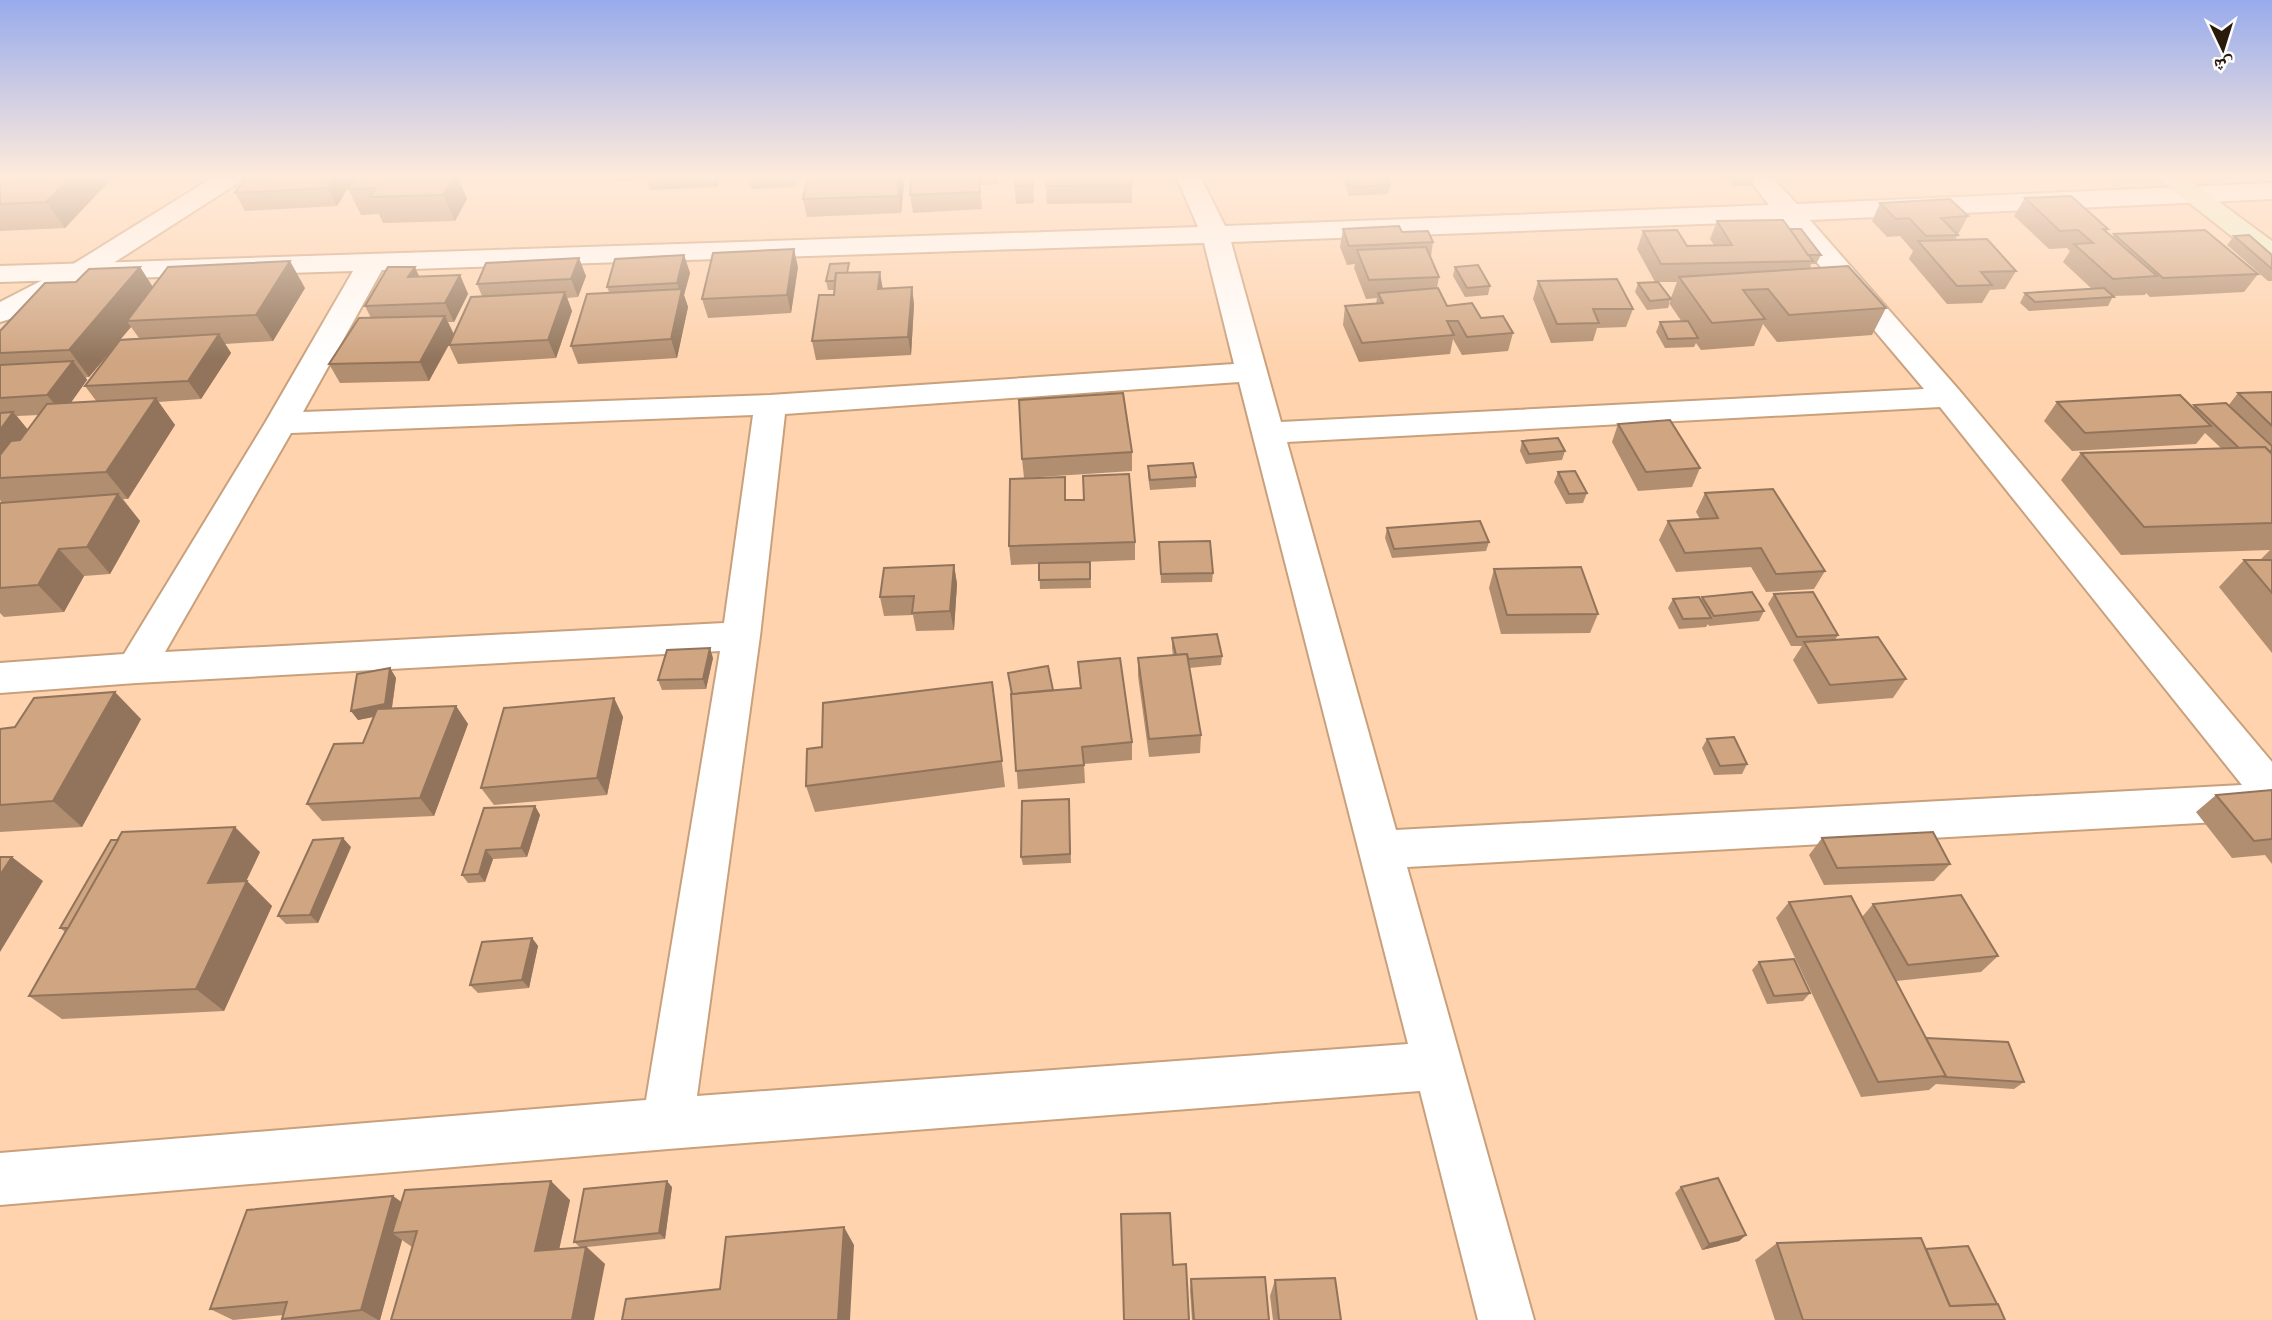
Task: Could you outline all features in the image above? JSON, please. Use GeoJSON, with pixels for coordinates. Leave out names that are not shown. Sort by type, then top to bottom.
{"type":"FeatureCollection","features":[{"type":"Feature","properties":{"kind":"main road"},"geometry":{"type":"LineString","coordinates":[[2254,238],[2272,254]]}},
{"type":"Feature","properties":{"kind":"street"},"geometry":{"type":"LineString","coordinates":[[0,298],[102,238]]}},
{"type":"Feature","properties":{"kind":"street"},"geometry":{"type":"LineString","coordinates":[[0,313],[80,272],[134,238]]}},
{"type":"Feature","properties":{"kind":"street"},"geometry":{"type":"LineString","coordinates":[[0,274],[1107,238]]}},
{"type":"Feature","properties":{"kind":"street"},"geometry":{"type":"LineString","coordinates":[[1216,238],[1506,1320]]}},
{"type":"Feature","properties":{"kind":"street"},"geometry":{"type":"LineString","coordinates":[[1810,238],[1948,397],[2272,792]]}},
{"type":"Feature","properties":{"kind":"street"},"geometry":{"type":"LineString","coordinates":[[136,668],[281,423],[372,262]]}},
{"type":"Feature","properties":{"kind":"street"},"geometry":{"type":"LineString","coordinates":[[281,423],[770,405],[1251,372]]}},
{"type":"Feature","properties":{"kind":"street"},"geometry":{"type":"LineString","coordinates":[[1268,433],[1948,397]]}},
{"type":"Feature","properties":{"kind":"street"},"geometry":{"type":"LineString","coordinates":[[668,1124],[741,636],[770,405]]}},
{"type":"Feature","properties":{"kind":"street"},"geometry":{"type":"LineString","coordinates":[[0,678],[136,668],[741,636]]}},
{"type":"Feature","properties":{"kind":"street"},"geometry":{"type":"LineString","coordinates":[[1379,850],[2272,801]]}},
{"type":"Feature","properties":{"kind":"street"},"geometry":{"type":"LineString","coordinates":[[0,1179],[668,1124],[1438,1066]]}},
{"type":"Feature","properties":{"kind":"building"},"geometry":{"type":"Polygon","coordinates":[[[1346,238],[1431,238],[1433,242],[1349,246],[1346,238]]]}},
{"type":"Feature","properties":{"kind":"building"},"geometry":{"type":"Polygon","coordinates":[[[1647,238],[1682,238],[1687,246],[1732,245],[1727,238],[1796,238],[1813,261],[1661,264],[1647,238]]]}},
{"type":"Feature","properties":{"kind":"building"},"geometry":{"type":"Polygon","coordinates":[[[1796,238],[1808,238],[1821,255],[1808,255],[1796,238]]]}},
{"type":"Feature","properties":{"kind":"building"},"geometry":{"type":"Polygon","coordinates":[[[2087,238],[2113,238],[2157,276],[2113,279],[2074,244],[2093,243],[2087,238]]]}},
{"type":"Feature","properties":{"kind":"building"},"geometry":{"type":"Polygon","coordinates":[[[2118,238],[2214,238],[2258,274],[2163,278],[2118,238]]]}},
{"type":"Feature","properties":{"kind":"building"},"geometry":{"type":"Polygon","coordinates":[[[2236,238],[2252,238],[2272,255],[2272,269],[2236,238]]]}},
{"type":"Feature","properties":{"kind":"building"},"geometry":{"type":"Polygon","coordinates":[[[1987,239],[2016,271],[1981,272],[1992,285],[1957,286],[1918,241],[1987,239]]]}},
{"type":"Feature","properties":{"kind":"building"},"geometry":{"type":"Polygon","coordinates":[[[1426,247],[1439,277],[1369,280],[1357,250],[1426,247]]]}},
{"type":"Feature","properties":{"kind":"building"},"geometry":{"type":"Polygon","coordinates":[[[794,249],[787,295],[702,299],[713,253],[794,249]]]}},
{"type":"Feature","properties":{"kind":"building"},"geometry":{"type":"Polygon","coordinates":[[[684,255],[677,283],[607,287],[615,259],[684,255]]]}},
{"type":"Feature","properties":{"kind":"building"},"geometry":{"type":"Polygon","coordinates":[[[579,258],[571,279],[477,284],[486,263],[579,258]]]}},
{"type":"Feature","properties":{"kind":"building"},"geometry":{"type":"Polygon","coordinates":[[[290,261],[256,315],[127,321],[168,267],[290,261]]]}},
{"type":"Feature","properties":{"kind":"building"},"geometry":{"type":"Polygon","coordinates":[[[849,263],[847,273],[836,273],[835,281],[826,281],[830,264],[849,263]]]}},
{"type":"Feature","properties":{"kind":"building"},"geometry":{"type":"Polygon","coordinates":[[[1478,265],[1490,286],[1467,288],[1455,267],[1478,265]]]}},
{"type":"Feature","properties":{"kind":"building"},"geometry":{"type":"Polygon","coordinates":[[[1848,266],[1886,308],[1789,315],[1768,289],[1743,290],[1765,319],[1712,323],[1679,277],[1848,266]]]}},
{"type":"Feature","properties":{"kind":"building"},"geometry":{"type":"Polygon","coordinates":[[[140,267],[69,350],[0,353],[0,331],[45,283],[76,282],[89,269],[140,267]]]}},
{"type":"Feature","properties":{"kind":"building"},"geometry":{"type":"Polygon","coordinates":[[[388,267],[415,267],[408,277],[460,275],[445,303],[365,306],[388,267]]]}},
{"type":"Feature","properties":{"kind":"building"},"geometry":{"type":"Polygon","coordinates":[[[880,272],[878,289],[912,287],[908,337],[812,341],[819,295],[834,295],[836,273],[880,272]]]}},
{"type":"Feature","properties":{"kind":"building"},"geometry":{"type":"Polygon","coordinates":[[[1617,279],[1633,309],[1593,309],[1599,323],[1557,324],[1538,281],[1617,279]]]}},
{"type":"Feature","properties":{"kind":"building"},"geometry":{"type":"Polygon","coordinates":[[[1658,282],[1671,299],[1650,301],[1638,283],[1658,282]]]}},
{"type":"Feature","properties":{"kind":"building"},"geometry":{"type":"Polygon","coordinates":[[[1438,288],[1447,306],[1472,303],[1481,318],[1503,316],[1513,333],[1467,337],[1458,321],[1447,321],[1454,335],[1362,343],[1345,306],[1383,303],[1378,293],[1438,288]]]}},
{"type":"Feature","properties":{"kind":"building"},"geometry":{"type":"Polygon","coordinates":[[[2104,288],[2114,297],[2035,302],[2025,293],[2104,288]]]}},
{"type":"Feature","properties":{"kind":"building"},"geometry":{"type":"Polygon","coordinates":[[[682,289],[671,339],[571,346],[587,294],[682,289]]]}},
{"type":"Feature","properties":{"kind":"building"},"geometry":{"type":"Polygon","coordinates":[[[565,292],[548,340],[449,345],[471,297],[565,292]]]}},
{"type":"Feature","properties":{"kind":"building"},"geometry":{"type":"Polygon","coordinates":[[[445,316],[420,362],[329,364],[359,318],[445,316]]]}},
{"type":"Feature","properties":{"kind":"building"},"geometry":{"type":"Polygon","coordinates":[[[1688,321],[1698,338],[1668,339],[1660,322],[1688,321]]]}},
{"type":"Feature","properties":{"kind":"building"},"geometry":{"type":"Polygon","coordinates":[[[219,334],[188,381],[85,386],[120,340],[219,334]]]}},
{"type":"Feature","properties":{"kind":"building"},"geometry":{"type":"Polygon","coordinates":[[[73,361],[47,395],[0,398],[0,365],[73,361]]]}},
{"type":"Feature","properties":{"kind":"building"},"geometry":{"type":"Polygon","coordinates":[[[2272,392],[2272,426],[2238,393],[2272,392]]]}},
{"type":"Feature","properties":{"kind":"building"},"geometry":{"type":"Polygon","coordinates":[[[1123,393],[1132,452],[1022,459],[1019,400],[1123,393]]]}},
{"type":"Feature","properties":{"kind":"building"},"geometry":{"type":"Polygon","coordinates":[[[2180,395],[2211,426],[2085,433],[2057,402],[2180,395]]]}},
{"type":"Feature","properties":{"kind":"building"},"geometry":{"type":"Polygon","coordinates":[[[156,398],[106,472],[0,478],[0,455],[11,441],[20,440],[47,404],[156,398]]]}},
{"type":"Feature","properties":{"kind":"building"},"geometry":{"type":"Polygon","coordinates":[[[2226,403],[2272,446],[2272,451],[2265,447],[2239,448],[2194,405],[2226,403]]]}},
{"type":"Feature","properties":{"kind":"building"},"geometry":{"type":"Polygon","coordinates":[[[13,412],[0,430],[0,413],[13,412]]]}},
{"type":"Feature","properties":{"kind":"building"},"geometry":{"type":"Polygon","coordinates":[[[1670,420],[1700,468],[1646,472],[1618,424],[1670,420]]]}},
{"type":"Feature","properties":{"kind":"building"},"geometry":{"type":"Polygon","coordinates":[[[1558,438],[1565,451],[1529,454],[1522,441],[1558,438]]]}},
{"type":"Feature","properties":{"kind":"building"},"geometry":{"type":"Polygon","coordinates":[[[2265,447],[2272,454],[2272,523],[2144,527],[2081,453],[2265,447]]]}},
{"type":"Feature","properties":{"kind":"building"},"geometry":{"type":"Polygon","coordinates":[[[1193,463],[1196,477],[1150,480],[1148,466],[1193,463]]]}},
{"type":"Feature","properties":{"kind":"building"},"geometry":{"type":"Polygon","coordinates":[[[1575,471],[1587,493],[1569,494],[1558,472],[1575,471]]]}},
{"type":"Feature","properties":{"kind":"building"},"geometry":{"type":"Polygon","coordinates":[[[1129,474],[1135,542],[1009,546],[1010,479],[1065,477],[1065,500],[1084,500],[1083,476],[1129,474]]]}},
{"type":"Feature","properties":{"kind":"building"},"geometry":{"type":"Polygon","coordinates":[[[1773,489],[1825,571],[1776,574],[1761,548],[1685,553],[1668,521],[1718,518],[1705,493],[1773,489]]]}},
{"type":"Feature","properties":{"kind":"building"},"geometry":{"type":"Polygon","coordinates":[[[118,494],[87,547],[59,549],[38,585],[0,588],[0,503],[118,494]]]}},
{"type":"Feature","properties":{"kind":"building"},"geometry":{"type":"Polygon","coordinates":[[[1480,521],[1489,542],[1394,549],[1387,528],[1480,521]]]}},
{"type":"Feature","properties":{"kind":"building"},"geometry":{"type":"Polygon","coordinates":[[[1210,541],[1213,573],[1161,574],[1159,542],[1210,541]]]}},
{"type":"Feature","properties":{"kind":"building"},"geometry":{"type":"Polygon","coordinates":[[[2244,560],[2272,560],[2272,593],[2244,560]]]}},
{"type":"Feature","properties":{"kind":"building"},"geometry":{"type":"Polygon","coordinates":[[[1090,562],[1090,579],[1039,580],[1039,563],[1090,562]]]}},
{"type":"Feature","properties":{"kind":"building"},"geometry":{"type":"Polygon","coordinates":[[[954,565],[950,611],[912,613],[914,596],[880,597],[884,568],[954,565]]]}},
{"type":"Feature","properties":{"kind":"building"},"geometry":{"type":"Polygon","coordinates":[[[1581,567],[1598,614],[1507,615],[1494,569],[1581,567]]]}},
{"type":"Feature","properties":{"kind":"building"},"geometry":{"type":"Polygon","coordinates":[[[1752,592],[1764,611],[1714,616],[1702,597],[1752,592]]]}},
{"type":"Feature","properties":{"kind":"building"},"geometry":{"type":"Polygon","coordinates":[[[1813,592],[1838,635],[1797,637],[1774,594],[1813,592]]]}},
{"type":"Feature","properties":{"kind":"building"},"geometry":{"type":"Polygon","coordinates":[[[1699,597],[1711,618],[1683,619],[1673,599],[1699,597]]]}},
{"type":"Feature","properties":{"kind":"building"},"geometry":{"type":"Polygon","coordinates":[[[1217,634],[1222,656],[1188,659],[1187,654],[1176,655],[1172,638],[1217,634]]]}},
{"type":"Feature","properties":{"kind":"building"},"geometry":{"type":"Polygon","coordinates":[[[1878,637],[1906,679],[1830,685],[1804,642],[1878,637]]]}},
{"type":"Feature","properties":{"kind":"building"},"geometry":{"type":"Polygon","coordinates":[[[710,648],[703,679],[658,680],[667,650],[710,648]]]}},
{"type":"Feature","properties":{"kind":"building"},"geometry":{"type":"Polygon","coordinates":[[[1187,654],[1201,735],[1149,739],[1138,658],[1187,654]]]}},
{"type":"Feature","properties":{"kind":"building"},"geometry":{"type":"Polygon","coordinates":[[[1120,658],[1132,742],[1082,747],[1084,765],[1016,771],[1011,694],[1081,688],[1078,662],[1120,658]]]}},
{"type":"Feature","properties":{"kind":"building"},"geometry":{"type":"Polygon","coordinates":[[[1048,666],[1053,690],[1012,694],[1008,673],[1048,666]]]}},
{"type":"Feature","properties":{"kind":"building"},"geometry":{"type":"Polygon","coordinates":[[[390,668],[385,704],[351,711],[357,674],[390,668]]]}},
{"type":"Feature","properties":{"kind":"building"},"geometry":{"type":"Polygon","coordinates":[[[992,682],[1002,761],[806,786],[807,749],[822,747],[823,703],[992,682]]]}},
{"type":"Feature","properties":{"kind":"building"},"geometry":{"type":"Polygon","coordinates":[[[115,692],[53,801],[0,805],[0,729],[15,727],[34,698],[115,692]]]}},
{"type":"Feature","properties":{"kind":"building"},"geometry":{"type":"Polygon","coordinates":[[[614,698],[597,778],[481,788],[504,708],[614,698]]]}},
{"type":"Feature","properties":{"kind":"building"},"geometry":{"type":"Polygon","coordinates":[[[456,706],[420,798],[307,804],[334,744],[363,743],[377,709],[456,706]]]}},
{"type":"Feature","properties":{"kind":"building"},"geometry":{"type":"Polygon","coordinates":[[[1734,737],[1747,764],[1720,766],[1707,739],[1734,737]]]}},
{"type":"Feature","properties":{"kind":"building"},"geometry":{"type":"Polygon","coordinates":[[[2272,790],[2272,839],[2254,841],[2216,795],[2272,790]]]}},
{"type":"Feature","properties":{"kind":"building"},"geometry":{"type":"Polygon","coordinates":[[[1069,799],[1070,854],[1021,857],[1022,801],[1069,799]]]}},
{"type":"Feature","properties":{"kind":"building"},"geometry":{"type":"Polygon","coordinates":[[[535,806],[521,848],[486,850],[479,874],[462,875],[484,808],[535,806]]]}},
{"type":"Feature","properties":{"kind":"building"},"geometry":{"type":"Polygon","coordinates":[[[235,827],[208,883],[247,881],[196,989],[29,996],[122,832],[235,827]]]}},
{"type":"Feature","properties":{"kind":"building"},"geometry":{"type":"Polygon","coordinates":[[[1933,832],[1950,864],[1837,868],[1822,838],[1933,832]]]}},
{"type":"Feature","properties":{"kind":"building"},"geometry":{"type":"Polygon","coordinates":[[[343,838],[310,915],[278,916],[313,840],[343,838]]]}},
{"type":"Feature","properties":{"kind":"building"},"geometry":{"type":"Polygon","coordinates":[[[111,840],[118,840],[68,928],[60,928],[111,840]]]}},
{"type":"Feature","properties":{"kind":"building"},"geometry":{"type":"Polygon","coordinates":[[[0,857],[12,857],[0,875],[0,857]]]}},
{"type":"Feature","properties":{"kind":"building"},"geometry":{"type":"Polygon","coordinates":[[[1961,895],[1998,956],[1908,965],[1873,904],[1961,895]]]}},
{"type":"Feature","properties":{"kind":"building"},"geometry":{"type":"Polygon","coordinates":[[[1851,896],[1946,1076],[1878,1082],[1789,902],[1851,896]]]}},
{"type":"Feature","properties":{"kind":"building"},"geometry":{"type":"Polygon","coordinates":[[[532,938],[522,980],[470,985],[482,942],[532,938]]]}},
{"type":"Feature","properties":{"kind":"building"},"geometry":{"type":"Polygon","coordinates":[[[1794,959],[1810,993],[1774,996],[1759,962],[1794,959]]]}},
{"type":"Feature","properties":{"kind":"building"},"geometry":{"type":"Polygon","coordinates":[[[1926,1038],[2008,1042],[2024,1082],[1945,1077],[1926,1038]]]}},
{"type":"Feature","properties":{"kind":"building"},"geometry":{"type":"Polygon","coordinates":[[[1718,1178],[1746,1235],[1709,1244],[1681,1187],[1718,1178]]]}},
{"type":"Feature","properties":{"kind":"building"},"geometry":{"type":"Polygon","coordinates":[[[551,1181],[535,1251],[586,1247],[572,1320],[391,1320],[417,1231],[392,1233],[405,1190],[551,1181]]]}},
{"type":"Feature","properties":{"kind":"building"},"geometry":{"type":"Polygon","coordinates":[[[667,1181],[659,1233],[574,1242],[584,1189],[667,1181]]]}},
{"type":"Feature","properties":{"kind":"building"},"geometry":{"type":"Polygon","coordinates":[[[393,1196],[361,1310],[282,1319],[287,1302],[210,1309],[247,1210],[393,1196]]]}},
{"type":"Feature","properties":{"kind":"building"},"geometry":{"type":"Polygon","coordinates":[[[1170,1213],[1173,1265],[1186,1264],[1189,1320],[1124,1320],[1121,1214],[1170,1213]]]}},
{"type":"Feature","properties":{"kind":"building"},"geometry":{"type":"Polygon","coordinates":[[[844,1227],[838,1320],[622,1320],[626,1299],[720,1289],[726,1237],[844,1227]]]}},
{"type":"Feature","properties":{"kind":"building"},"geometry":{"type":"Polygon","coordinates":[[[1921,1238],[1950,1306],[1998,1304],[2005,1320],[1803,1320],[1777,1243],[1921,1238]]]}},
{"type":"Feature","properties":{"kind":"building"},"geometry":{"type":"Polygon","coordinates":[[[1968,1246],[1997,1304],[1950,1306],[1926,1249],[1968,1246]]]}},
{"type":"Feature","properties":{"kind":"building"},"geometry":{"type":"Polygon","coordinates":[[[1265,1277],[1269,1320],[1194,1320],[1191,1279],[1265,1277]]]}},
{"type":"Feature","properties":{"kind":"building"},"geometry":{"type":"Polygon","coordinates":[[[1335,1278],[1341,1320],[1279,1320],[1275,1280],[1335,1278]]]}}]}
